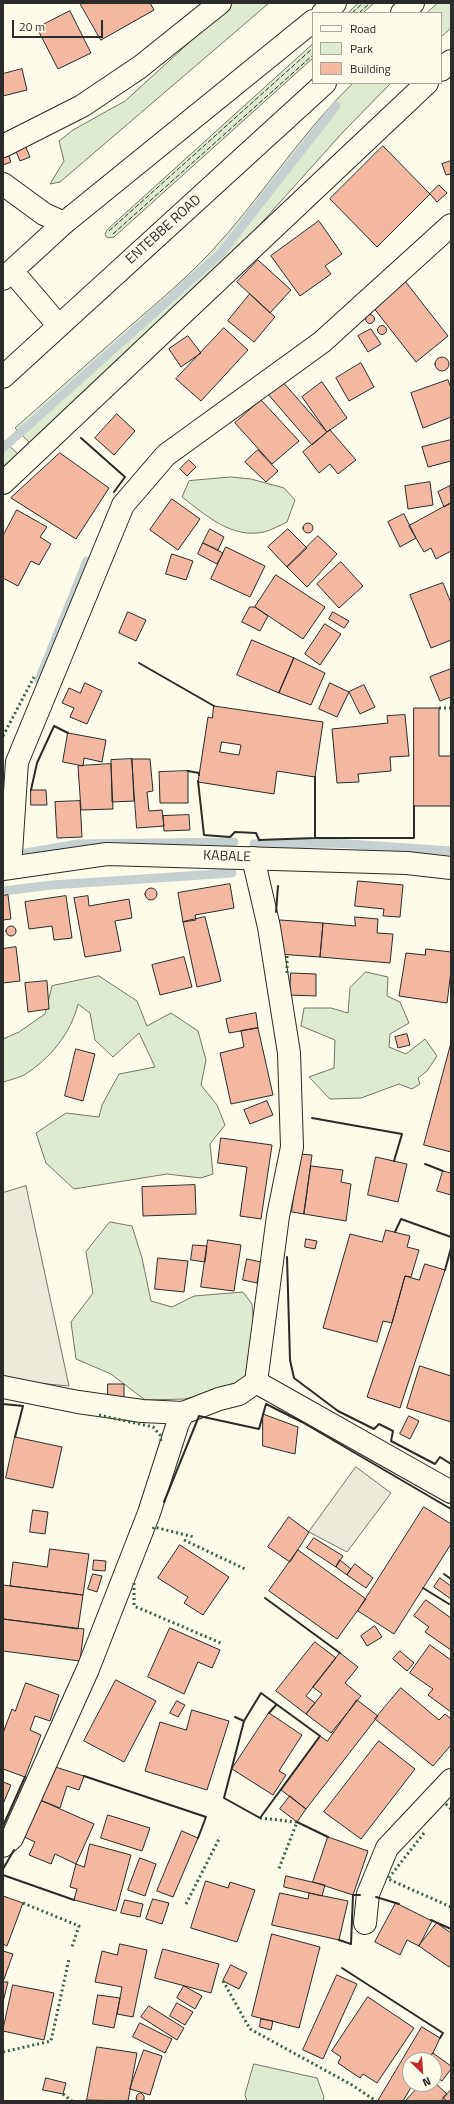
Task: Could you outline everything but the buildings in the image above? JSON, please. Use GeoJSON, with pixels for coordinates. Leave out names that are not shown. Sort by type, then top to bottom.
{"type":"FeatureCollection","features":[{"type":"Feature","properties":{"kind":"main road"},"geometry":{"type":"LineString","coordinates":[[3,146],[82,106],[140,67],[220,3]]}},
{"type":"Feature","properties":{"kind":"main road"},"geometry":{"type":"LineString","coordinates":[[403,12],[413,3]]}},
{"type":"Feature","properties":{"kind":"main road"},"geometry":{"type":"LineString","coordinates":[[59,326],[7,275],[64,223],[312,22]]}},
{"type":"Feature","properties":{"kind":"main road"},"geometry":{"type":"LineString","coordinates":[[442,69],[451,61]]}},
{"type":"Feature","properties":{"kind":"main road","name":"ENTEBBE ROAD"},"geometry":{"type":"LineString","coordinates":[[3,377],[324,84]]}},
{"type":"Feature","properties":{"kind":"main road"},"geometry":{"type":"LineString","coordinates":[[3,483],[426,84]]}},
{"type":"Feature","properties":{"kind":"main road"},"geometry":{"type":"LineString","coordinates":[[3,184],[44,214],[64,223]]}},
{"type":"Feature","properties":{"kind":"main road"},"geometry":{"type":"LineString","coordinates":[[6,869],[17,762],[123,505],[166,455],[322,342],[451,226]]}},
{"type":"Feature","properties":{"kind":"main road","name":"KABALE"},"geometry":{"type":"LineString","coordinates":[[6,869],[107,854],[407,863],[451,868]]}},
{"type":"Feature","properties":{"kind":"main road"},"geometry":{"type":"LineString","coordinates":[[3,1387],[78,1402],[142,1411],[183,1413],[219,1399],[239,1394],[256,1382],[278,1216],[292,1147],[289,1053],[269,927],[253,858]]}},
{"type":"Feature","properties":{"kind":"main road"},"geometry":{"type":"LineString","coordinates":[[256,1382],[451,1492]]}},
{"type":"Feature","properties":{"kind":"main road"},"geometry":{"type":"LineString","coordinates":[[3,1846],[12,1838],[85,1676],[149,1513],[178,1423],[183,1413]]}},
{"type":"Feature","properties":{"kind":"main road"},"geometry":{"type":"LineString","coordinates":[[365,1924],[368,1894],[387,1848],[451,1780]]}},
{"type":"Feature","properties":{"kind":"green space"},"geometry":{"type":"Polygon","coordinates":[[[233,3],[269,3],[60,182],[50,184],[64,161],[59,141],[73,130],[125,101],[233,3]]]}},
{"type":"Feature","properties":{"kind":"green space"},"geometry":{"type":"Polygon","coordinates":[[[359,3],[374,3],[364,12],[349,12],[359,3]]]}},
{"type":"Feature","properties":{"kind":"green space"},"geometry":{"type":"Polygon","coordinates":[[[438,3],[451,3],[451,28],[442,36],[442,12],[428,12],[438,3]]]}},
{"type":"Feature","properties":{"kind":"green space"},"geometry":{"type":"Polygon","coordinates":[[[312,45],[312,59],[114,237],[107,238],[105,234],[107,230],[312,45]]]}},
{"type":"Feature","properties":{"kind":"green space"},"geometry":{"type":"Polygon","coordinates":[[[352,84],[390,84],[343,132],[238,249],[31,444],[15,428],[170,291],[209,254],[228,233],[333,103],[352,84]]]}},
{"type":"Feature","properties":{"kind":"green space"},"geometry":{"type":"Polygon","coordinates":[[[3,440],[19,455],[3,469],[3,440]]]}},
{"type":"Feature","properties":{"kind":"green space"},"geometry":{"type":"Polygon","coordinates":[[[231,477],[251,479],[284,488],[295,500],[287,522],[264,532],[241,532],[220,524],[182,497],[189,481],[231,477]]]}},
{"type":"Feature","properties":{"kind":"green space"},"geometry":{"type":"Polygon","coordinates":[[[366,972],[388,977],[387,996],[400,1002],[409,1023],[390,1034],[389,1047],[406,1054],[425,1039],[437,1056],[427,1071],[418,1078],[420,1084],[412,1089],[399,1084],[361,1098],[330,1099],[309,1077],[334,1068],[335,1040],[301,1026],[304,1008],[331,1008],[348,1013],[350,988],[366,972]]]}},
{"type":"Feature","properties":{"kind":"green space"},"geometry":{"type":"Polygon","coordinates":[[[99,976],[137,1001],[147,1026],[171,1013],[198,1031],[206,1060],[201,1085],[217,1105],[225,1125],[210,1144],[213,1174],[201,1178],[167,1174],[74,1189],[46,1163],[36,1133],[66,1113],[99,1117],[102,1105],[119,1074],[155,1067],[139,1033],[113,1057],[95,1040],[90,1013],[78,1004],[75,1015],[65,1035],[51,1053],[24,1075],[3,1082],[3,1039],[19,1032],[45,1014],[52,986],[99,976]]]}},
{"type":"Feature","properties":{"kind":"green space"},"geometry":{"type":"Polygon","coordinates":[[[110,1222],[132,1226],[142,1258],[151,1301],[172,1307],[194,1296],[243,1292],[252,1304],[255,1341],[247,1376],[230,1388],[185,1399],[145,1400],[111,1374],[76,1359],[71,1322],[93,1293],[86,1252],[110,1222]]]}},
{"type":"Feature","properties":{"kind":"green space"},"geometry":{"type":"Polygon","coordinates":[[[254,2064],[317,2078],[324,2097],[323,2101],[247,2101],[245,2095],[254,2064]]]}},
{"type":"Feature","properties":{"kind":"shaded area"},"geometry":{"type":"Polygon","coordinates":[[[26,1186],[69,1386],[3,1380],[3,1193],[26,1186]]]}},
{"type":"Feature","properties":{"kind":"shaded area"},"geometry":{"type":"Polygon","coordinates":[[[356,1467],[391,1493],[347,1552],[309,1532],[356,1467]]]}},
{"type":"Feature","properties":{"kind":"waterway"},"geometry":{"type":"LineString","coordinates":[[3,448],[221,253],[336,106]]}},
{"type":"Feature","properties":{"kind":"waterway"},"geometry":{"type":"LineString","coordinates":[[39,680],[87,561]]}},
{"type":"Feature","properties":{"kind":"waterway"},"geometry":{"type":"LineString","coordinates":[[20,854],[78,844],[234,842]]}},
{"type":"Feature","properties":{"kind":"waterway"},"geometry":{"type":"LineString","coordinates":[[254,844],[334,843],[451,851]]}},
{"type":"Feature","properties":{"kind":"waterway"},"geometry":{"type":"LineString","coordinates":[[3,891],[52,885],[232,873]]}},
{"type":"Feature","properties":{"kind":"hedge"},"geometry":{"type":"LineString","coordinates":[[3,736],[34,677]]}},
{"type":"Feature","properties":{"kind":"hedge"},"geometry":{"type":"LineString","coordinates":[[439,708],[451,708]]}},
{"type":"Feature","properties":{"kind":"hedge"},"geometry":{"type":"LineString","coordinates":[[287,954],[287,973]]}},
{"type":"Feature","properties":{"kind":"hedge"},"geometry":{"type":"LineString","coordinates":[[99,1415],[153,1427],[160,1435],[161,1441]]}},
{"type":"Feature","properties":{"kind":"hedge"},"geometry":{"type":"LineString","coordinates":[[153,1529],[154,1527],[194,1537]]}},
{"type":"Feature","properties":{"kind":"hedge"},"geometry":{"type":"LineString","coordinates":[[184,1540],[245,1569]]}},
{"type":"Feature","properties":{"kind":"hedge"},"geometry":{"type":"LineString","coordinates":[[134,1583],[134,1606],[223,1644]]}},
{"type":"Feature","properties":{"kind":"hedge"},"geometry":{"type":"LineString","coordinates":[[446,1804],[451,1809]]}},
{"type":"Feature","properties":{"kind":"hedge"},"geometry":{"type":"LineString","coordinates":[[260,1818],[297,1822],[278,1871]]}},
{"type":"Feature","properties":{"kind":"hedge"},"geometry":{"type":"LineString","coordinates":[[424,1833],[388,1879],[451,1907]]}},
{"type":"Feature","properties":{"kind":"hedge"},"geometry":{"type":"LineString","coordinates":[[186,1904],[220,1837]]}},
{"type":"Feature","properties":{"kind":"hedge"},"geometry":{"type":"LineString","coordinates":[[23,1903],[79,1926],[72,1947]]}},
{"type":"Feature","properties":{"kind":"hedge"},"geometry":{"type":"LineString","coordinates":[[3,2052],[51,2041],[69,1959]]}},
{"type":"Feature","properties":{"kind":"hedge"},"geometry":{"type":"LineString","coordinates":[[223,1981],[250,2029],[352,2085],[376,2101]]}},
{"type":"Feature","properties":{"kind":"hedge"},"geometry":{"type":"LineString","coordinates":[[63,2094],[72,2101]]}},
{"type":"Feature","properties":{"kind":"fence"},"geometry":{"type":"LineString","coordinates":[[353,12],[363,3]]}},
{"type":"Feature","properties":{"kind":"fence"},"geometry":{"type":"LineString","coordinates":[[360,12],[370,3]]}},
{"type":"Feature","properties":{"kind":"fence"},"geometry":{"type":"LineString","coordinates":[[109,231],[312,49]]}},
{"type":"Feature","properties":{"kind":"fence"},"geometry":{"type":"LineString","coordinates":[[113,234],[312,56]]}},
{"type":"Feature","properties":{"kind":"wall"},"geometry":{"type":"LineString","coordinates":[[81,438],[125,477],[114,492]]}},
{"type":"Feature","properties":{"kind":"wall"},"geometry":{"type":"LineString","coordinates":[[139,663],[214,706]]}},
{"type":"Feature","properties":{"kind":"wall"},"geometry":{"type":"LineString","coordinates":[[31,790],[37,763],[54,726],[68,733]]}},
{"type":"Feature","properties":{"kind":"wall"},"geometry":{"type":"LineString","coordinates":[[188,771],[199,773],[199,775]]}},
{"type":"Feature","properties":{"kind":"wall"},"geometry":{"type":"LineString","coordinates":[[198,781],[204,835],[230,837],[235,832],[256,833],[259,840],[315,838],[315,777]]}},
{"type":"Feature","properties":{"kind":"wall"},"geometry":{"type":"LineString","coordinates":[[315,838],[414,838],[414,806]]}},
{"type":"Feature","properties":{"kind":"wall"},"geometry":{"type":"LineString","coordinates":[[276,912],[278,886]]}},
{"type":"Feature","properties":{"kind":"wall"},"geometry":{"type":"LineString","coordinates":[[312,1118],[402,1134],[394,1161]]}},
{"type":"Feature","properties":{"kind":"wall"},"geometry":{"type":"LineString","coordinates":[[425,1164],[443,1171]]}},
{"type":"Feature","properties":{"kind":"wall"},"geometry":{"type":"LineString","coordinates":[[395,1232],[401,1219],[451,1237]]}},
{"type":"Feature","properties":{"kind":"wall"},"geometry":{"type":"LineString","coordinates":[[445,1270],[451,1248]]}},
{"type":"Feature","properties":{"kind":"wall"},"geometry":{"type":"LineString","coordinates":[[287,1257],[290,1360],[294,1378],[338,1411],[374,1429],[379,1424],[393,1431],[391,1441],[435,1464],[440,1457],[451,1464]]}},
{"type":"Feature","properties":{"kind":"wall"},"geometry":{"type":"LineString","coordinates":[[3,1404],[23,1406],[15,1437]]}},
{"type":"Feature","properties":{"kind":"wall"},"geometry":{"type":"LineString","coordinates":[[164,1502],[199,1416],[259,1429],[266,1404],[302,1422],[451,1509]]}},
{"type":"Feature","properties":{"kind":"wall"},"geometry":{"type":"LineString","coordinates":[[444,1574],[451,1579]]}},
{"type":"Feature","properties":{"kind":"wall"},"geometry":{"type":"LineString","coordinates":[[423,1588],[449,1604]]}},
{"type":"Feature","properties":{"kind":"wall"},"geometry":{"type":"LineString","coordinates":[[265,1598],[340,1653]]}},
{"type":"Feature","properties":{"kind":"wall"},"geometry":{"type":"LineString","coordinates":[[261,1693],[320,1736],[260,1818],[224,1798],[244,1721],[261,1693]]}},
{"type":"Feature","properties":{"kind":"wall"},"geometry":{"type":"LineString","coordinates":[[269,1713],[276,1705]]}},
{"type":"Feature","properties":{"kind":"wall"},"geometry":{"type":"LineString","coordinates":[[235,1717],[244,1721]]}},
{"type":"Feature","properties":{"kind":"wall"},"geometry":{"type":"LineString","coordinates":[[84,1776],[206,1817],[198,1838]]}},
{"type":"Feature","properties":{"kind":"wall"},"geometry":{"type":"LineString","coordinates":[[3,1826],[25,1777]]}},
{"type":"Feature","properties":{"kind":"wall"},"geometry":{"type":"LineString","coordinates":[[297,1822],[328,1837]]}},
{"type":"Feature","properties":{"kind":"wall"},"geometry":{"type":"LineString","coordinates":[[3,1869],[14,1850]]}},
{"type":"Feature","properties":{"kind":"wall"},"geometry":{"type":"LineString","coordinates":[[3,1875],[74,1900]]}},
{"type":"Feature","properties":{"kind":"wall"},"geometry":{"type":"LineString","coordinates":[[339,1940],[351,1944],[353,1895],[360,1895]]}},
{"type":"Feature","properties":{"kind":"wall"},"geometry":{"type":"LineString","coordinates":[[376,1897],[399,1904]]}},
{"type":"Feature","properties":{"kind":"wall"},"geometry":{"type":"LineString","coordinates":[[431,1920],[451,1929]]}},
{"type":"Feature","properties":{"kind":"wall"},"geometry":{"type":"LineString","coordinates":[[342,1968],[443,2033],[440,2038]]}}]}
